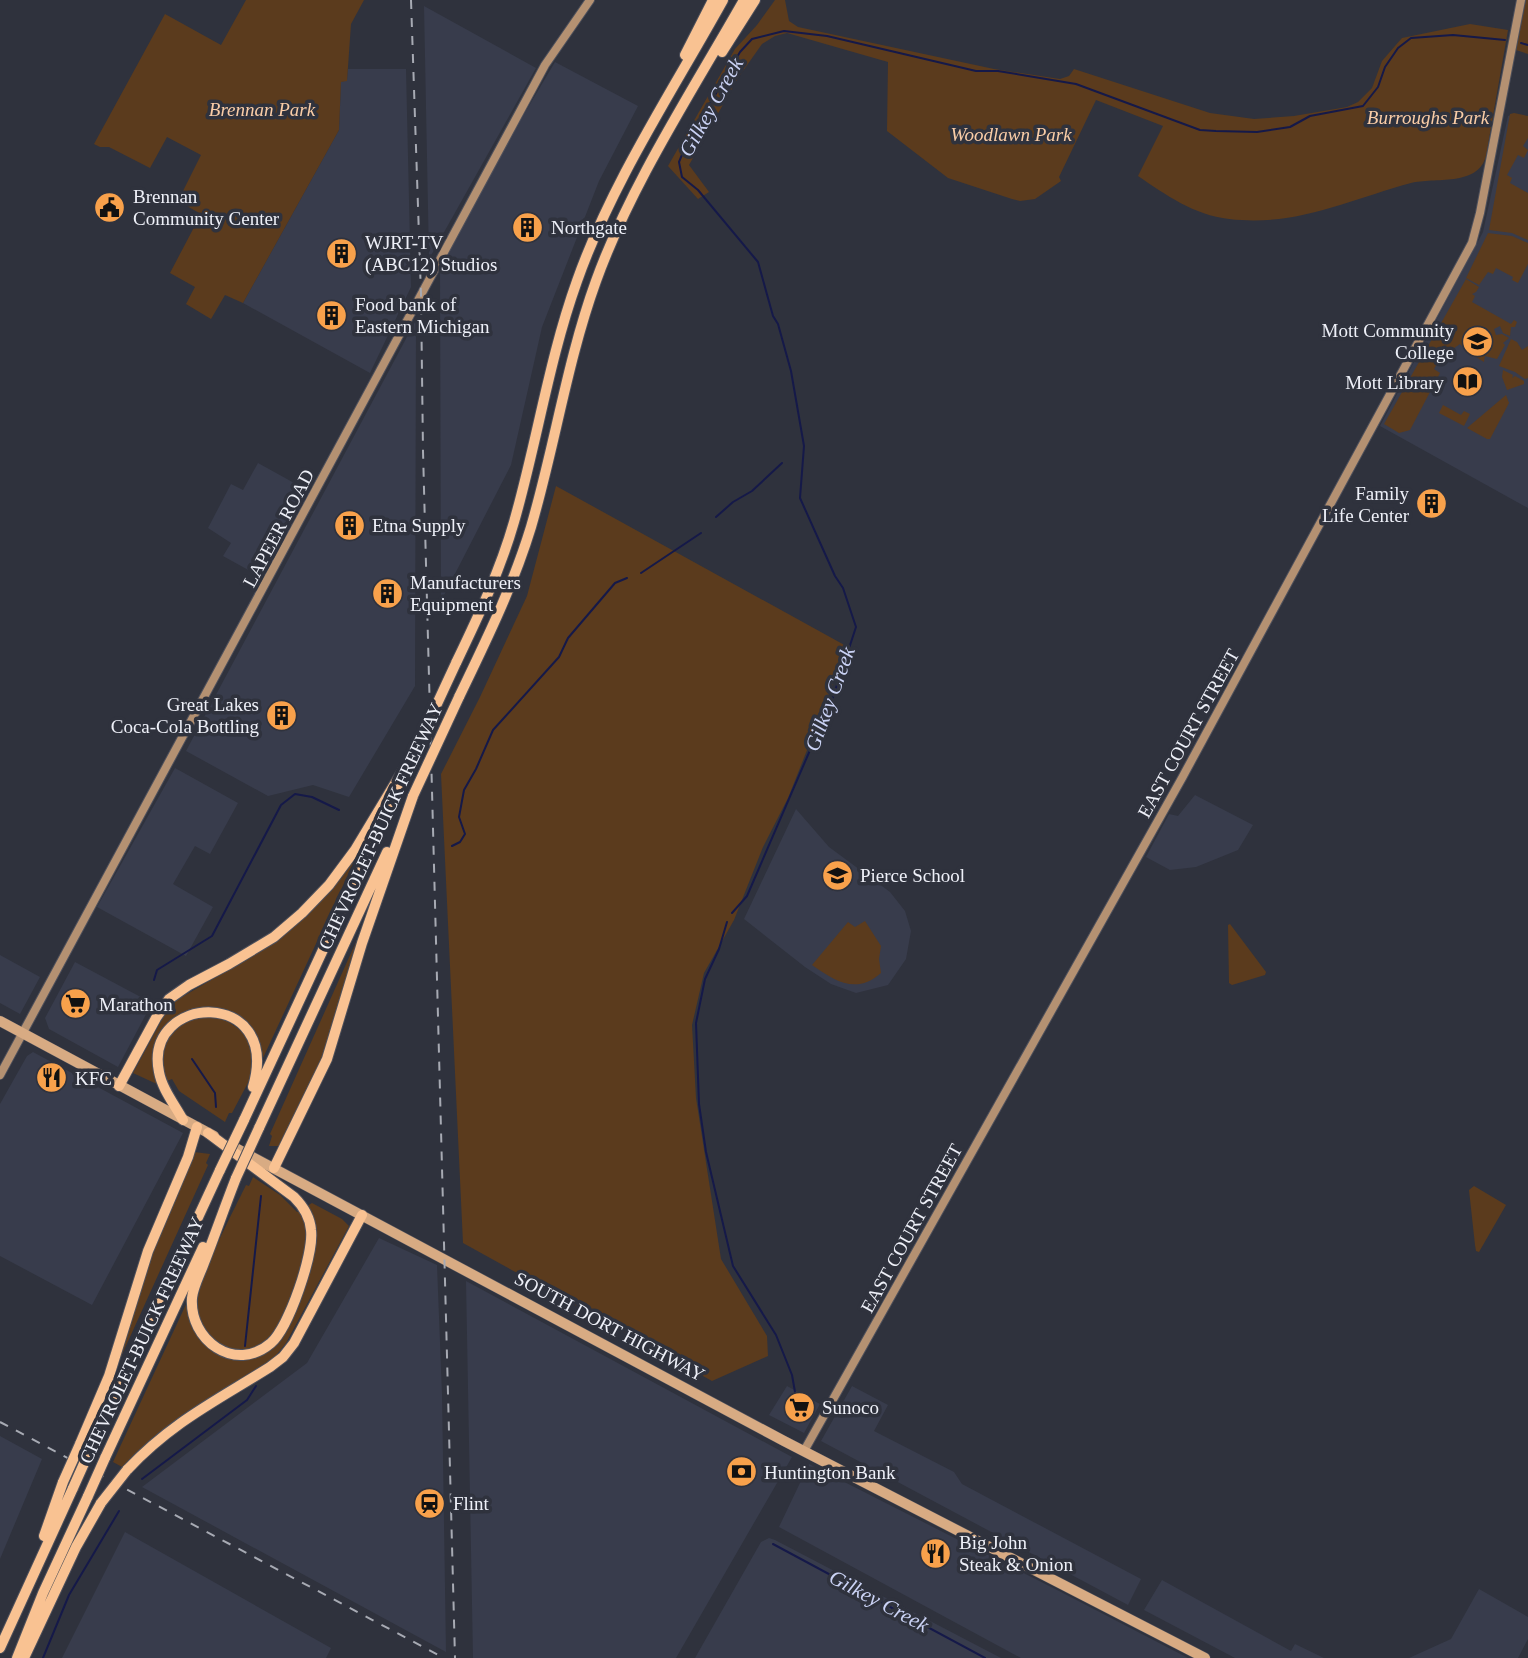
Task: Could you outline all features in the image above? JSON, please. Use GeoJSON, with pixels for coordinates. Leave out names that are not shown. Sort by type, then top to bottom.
{"type":"FeatureCollection","features":[{"type":"Feature","properties":{"kind":"highway"},"geometry":{"type":"LineString","coordinates":[[626,174],[713,0]]}},
{"type":"Feature","properties":{"kind":"highway","name":"CHEVROLET-BUICK FREEWAY"},"geometry":{"type":"LineString","coordinates":[[0,1648],[85,1447],[244,1120],[488,594],[508,541],[561,332],[596,231],[723,0]]}},
{"type":"Feature","properties":{"kind":"highway","name":"CHEVROLET-BUICK FREEWAY"},"geometry":{"type":"LineString","coordinates":[[17,1658],[36,1608],[105,1458],[500,611],[523,552],[540,494],[579,336],[597,278],[621,222],[744,0]]}},
{"type":"Feature","properties":{"kind":"highway"},"geometry":{"type":"LineString","coordinates":[[658,151],[755,0]]}},
{"type":"Feature","properties":{"kind":"highway"},"geometry":{"type":"LineString","coordinates":[[119,1086],[169,999],[274,937],[329,885],[355,850],[417,747]]}},
{"type":"Feature","properties":{"kind":"highway"},"geometry":{"type":"LineString","coordinates":[[274,1168],[327,1059],[362,943],[414,796]]}},
{"type":"Feature","properties":{"kind":"highway"},"geometry":{"type":"LineString","coordinates":[[183,1120],[160,1078],[159,1050],[165,1035],[176,1023],[187,1016],[208,1011],[220,1012],[239,1021],[256,1044],[257,1072],[244,1120]]}},
{"type":"Feature","properties":{"kind":"highway"},"geometry":{"type":"LineString","coordinates":[[85,1447],[148,1251],[188,1157],[197,1127]]}},
{"type":"Feature","properties":{"kind":"highway"},"geometry":{"type":"LineString","coordinates":[[208,1133],[297,1200],[311,1226],[310,1251],[286,1322],[276,1338],[263,1349],[239,1355],[218,1350],[206,1341],[194,1321],[192,1296],[236,1178]]}},
{"type":"Feature","properties":{"kind":"highway"},"geometry":{"type":"LineString","coordinates":[[24,1658],[76,1547],[102,1503],[127,1470],[157,1440],[189,1415],[283,1357],[298,1335],[362,1215]]}},
{"type":"Feature","properties":{"kind":"main road","name":"LAPEER ROAD"},"geometry":{"type":"LineString","coordinates":[[0,1075],[545,65],[590,0]]}},
{"type":"Feature","properties":{"kind":"main road","name":"EAST COURT STREET"},"geometry":{"type":"LineString","coordinates":[[804,1451],[1182,778],[1468,251],[1480,213],[1521,0]]}},
{"type":"Feature","properties":{"kind":"main road","name":"SOUTH DORT HIGHWAY"},"geometry":{"type":"LineString","coordinates":[[0,1021],[804,1451],[1205,1658]]}},
{"type":"Feature","properties":{"kind":"shaded area"},"geometry":{"type":"Polygon","coordinates":[[[424,6],[536,68],[429,259],[424,6]]]}},
{"type":"Feature","properties":{"kind":"shaded area"},"geometry":{"type":"Polygon","coordinates":[[[555,62],[638,106],[599,181],[542,327],[511,465],[441,601],[440,268],[508,141],[555,62]]]}},
{"type":"Feature","properties":{"kind":"shaded area"},"geometry":{"type":"Polygon","coordinates":[[[348,69],[406,69],[411,287],[370,373],[243,303],[339,130],[341,82],[347,80],[348,69]]]}},
{"type":"Feature","properties":{"kind":"shaded area","name":"Mott Community College"},"geometry":{"type":"Polygon","coordinates":[[[1513,114],[1528,117],[1528,508],[1380,426],[1483,232],[1508,116],[1513,114]]]}},
{"type":"Feature","properties":{"kind":"shaded area"},"geometry":{"type":"Polygon","coordinates":[[[416,320],[415,686],[349,797],[313,785],[268,796],[186,751],[416,320]]]}},
{"type":"Feature","properties":{"kind":"shaded area"},"geometry":{"type":"Polygon","coordinates":[[[258,463],[305,489],[259,576],[223,556],[231,543],[208,528],[231,484],[243,490],[258,463]]]}},
{"type":"Feature","properties":{"kind":"shaded area"},"geometry":{"type":"Polygon","coordinates":[[[175,768],[238,803],[210,854],[195,846],[173,884],[213,907],[186,956],[97,907],[175,768]]]}},
{"type":"Feature","properties":{"kind":"shaded area"},"geometry":{"type":"Polygon","coordinates":[[[1195,795],[1253,825],[1238,850],[1196,867],[1170,870],[1146,857],[1169,814],[1178,816],[1195,795]]]}},
{"type":"Feature","properties":{"kind":"shaded area"},"geometry":{"type":"Polygon","coordinates":[[[796,809],[829,847],[890,892],[905,911],[911,931],[906,959],[888,985],[856,993],[831,984],[744,919],[796,809]]]}},
{"type":"Feature","properties":{"kind":"shaded area"},"geometry":{"type":"Polygon","coordinates":[[[0,955],[40,977],[20,1014],[0,1003],[0,955]]]}},
{"type":"Feature","properties":{"kind":"shaded area"},"geometry":{"type":"Polygon","coordinates":[[[75,962],[152,1003],[118,1067],[49,1029],[45,1018],[75,962]]]}},
{"type":"Feature","properties":{"kind":"shaded area"},"geometry":{"type":"Polygon","coordinates":[[[33,1052],[183,1133],[92,1305],[0,1256],[0,1104],[27,1056],[33,1052]]]}},
{"type":"Feature","properties":{"kind":"shaded area"},"geometry":{"type":"Polygon","coordinates":[[[379,1238],[437,1265],[446,1652],[142,1487],[307,1363],[379,1238]]]}},
{"type":"Feature","properties":{"kind":"shaded area"},"geometry":{"type":"Polygon","coordinates":[[[466,1281],[792,1457],[676,1658],[473,1658],[466,1281]]]}},
{"type":"Feature","properties":{"kind":"shaded area"},"geometry":{"type":"Polygon","coordinates":[[[787,1386],[820,1404],[804,1433],[769,1415],[787,1386]]]}},
{"type":"Feature","properties":{"kind":"shaded area"},"geometry":{"type":"Polygon","coordinates":[[[852,1386],[888,1405],[874,1431],[954,1472],[962,1484],[1141,1579],[1128,1605],[821,1441],[852,1386]]]}},
{"type":"Feature","properties":{"kind":"shaded area"},"geometry":{"type":"Polygon","coordinates":[[[0,1436],[42,1459],[0,1559],[0,1436]]]}},
{"type":"Feature","properties":{"kind":"shaded area"},"geometry":{"type":"Polygon","coordinates":[[[809,1464],[1188,1658],[1021,1658],[779,1527],[809,1464]]]}},
{"type":"Feature","properties":{"kind":"shaded area"},"geometry":{"type":"Polygon","coordinates":[[[125,1532],[331,1648],[326,1658],[62,1658],[125,1532]]]}},
{"type":"Feature","properties":{"kind":"shaded area"},"geometry":{"type":"Polygon","coordinates":[[[769,1538],[1001,1658],[695,1658],[761,1542],[769,1538]]]}},
{"type":"Feature","properties":{"kind":"shaded area"},"geometry":{"type":"Polygon","coordinates":[[[1162,1580],[1291,1651],[1295,1644],[1324,1658],[1235,1658],[1144,1610],[1162,1580]]]}},
{"type":"Feature","properties":{"kind":"shaded area"},"geometry":{"type":"Polygon","coordinates":[[[1479,1589],[1528,1617],[1528,1639],[1518,1658],[1409,1658],[1451,1639],[1479,1589]]]}},
{"type":"Feature","properties":{"kind":"green space","name":"Brennan Park"},"geometry":{"type":"Polygon","coordinates":[[[246,0],[364,0],[351,24],[347,81],[341,82],[339,130],[243,303],[225,295],[211,319],[186,304],[195,287],[170,273],[201,214],[178,201],[201,155],[167,137],[150,168],[109,147],[94,144],[165,14],[221,45],[246,0]]]}},
{"type":"Feature","properties":{"kind":"green space"},"geometry":{"type":"Polygon","coordinates":[[[775,0],[785,0],[789,21],[798,27],[994,69],[1060,79],[1069,76],[1074,69],[1210,113],[1254,119],[1294,116],[1347,107],[1358,102],[1372,88],[1382,61],[1402,38],[1470,24],[1508,30],[1486,156],[1474,172],[1454,179],[1411,183],[1300,216],[1254,220],[1229,219],[1204,213],[1181,203],[1138,176],[1163,126],[1096,100],[1059,177],[1061,181],[1035,199],[1020,201],[948,178],[887,131],[888,62],[787,33],[762,44],[738,78],[689,165],[709,192],[698,199],[668,166],[735,49],[775,0]]]}},
{"type":"Feature","properties":{"kind":"green space"},"geometry":{"type":"Polygon","coordinates":[[[1528,0],[1528,54],[1516,50],[1528,0]]]}},
{"type":"Feature","properties":{"kind":"green space"},"geometry":{"type":"Polygon","coordinates":[[[1510,114],[1528,116],[1528,138],[1523,146],[1528,150],[1524,158],[1518,155],[1507,175],[1512,178],[1510,183],[1528,193],[1528,240],[1512,233],[1489,230],[1510,114]]]}},
{"type":"Feature","properties":{"kind":"green space"},"geometry":{"type":"Polygon","coordinates":[[[1488,233],[1512,236],[1528,243],[1528,264],[1518,283],[1512,280],[1513,277],[1496,268],[1493,274],[1488,272],[1479,285],[1466,278],[1488,233]]]}},
{"type":"Feature","properties":{"kind":"green space"},"geometry":{"type":"Polygon","coordinates":[[[1466,279],[1479,287],[1472,294],[1475,296],[1472,302],[1511,324],[1514,320],[1517,322],[1515,327],[1511,327],[1510,336],[1503,333],[1500,326],[1494,329],[1496,335],[1502,334],[1509,338],[1503,343],[1505,345],[1497,359],[1485,356],[1484,362],[1460,344],[1441,357],[1434,369],[1440,373],[1410,430],[1399,433],[1384,424],[1466,279]]]}},
{"type":"Feature","properties":{"kind":"green space"},"geometry":{"type":"Polygon","coordinates":[[[1511,339],[1517,342],[1522,350],[1528,346],[1528,378],[1499,366],[1511,339]]]}},
{"type":"Feature","properties":{"kind":"green space"},"geometry":{"type":"Polygon","coordinates":[[[1503,370],[1513,375],[1512,378],[1515,376],[1524,381],[1524,384],[1507,390],[1502,377],[1503,370]]]}},
{"type":"Feature","properties":{"kind":"green space"},"geometry":{"type":"Polygon","coordinates":[[[1506,395],[1509,403],[1490,439],[1467,428],[1506,395]]]}},
{"type":"Feature","properties":{"kind":"green space"},"geometry":{"type":"Polygon","coordinates":[[[1443,405],[1461,415],[1464,411],[1470,414],[1464,426],[1439,413],[1443,405]]]}},
{"type":"Feature","properties":{"kind":"green space"},"geometry":{"type":"Polygon","coordinates":[[[556,486],[848,647],[788,798],[763,847],[734,920],[704,973],[692,1025],[696,1098],[721,1259],[767,1336],[768,1356],[712,1381],[463,1243],[441,774],[527,596],[556,486]]]}},
{"type":"Feature","properties":{"kind":"green space"},"geometry":{"type":"Polygon","coordinates":[[[358,853],[263,1058],[253,1031],[236,1015],[216,1008],[195,1010],[176,1019],[161,1036],[155,1058],[159,1085],[133,1073],[166,1012],[177,1000],[252,956],[358,853]]]}},
{"type":"Feature","properties":{"kind":"green space"},"geometry":{"type":"Polygon","coordinates":[[[865,921],[881,946],[881,973],[872,980],[854,984],[837,980],[812,965],[848,922],[855,927],[865,921]]]}},
{"type":"Feature","properties":{"kind":"green space"},"geometry":{"type":"Polygon","coordinates":[[[364,924],[327,1049],[280,1146],[269,1146],[272,1136],[270,1134],[364,924]]]}},
{"type":"Feature","properties":{"kind":"green space"},"geometry":{"type":"Polygon","coordinates":[[[1230,924],[1266,972],[1265,975],[1232,985],[1229,983],[1230,924]]]}},
{"type":"Feature","properties":{"kind":"green space"},"geometry":{"type":"Polygon","coordinates":[[[199,1017],[224,1019],[242,1031],[252,1049],[251,1077],[225,1122],[179,1091],[172,1079],[167,1081],[165,1074],[163,1060],[169,1038],[178,1027],[199,1017]]]}},
{"type":"Feature","properties":{"kind":"green space"},"geometry":{"type":"Polygon","coordinates":[[[194,1152],[210,1154],[206,1163],[208,1165],[120,1359],[146,1270],[194,1152]]]}},
{"type":"Feature","properties":{"kind":"green space"},"geometry":{"type":"Polygon","coordinates":[[[253,1177],[280,1195],[297,1212],[300,1211],[306,1234],[305,1252],[293,1294],[274,1332],[257,1346],[235,1349],[218,1343],[205,1330],[198,1314],[198,1297],[216,1246],[246,1185],[249,1186],[253,1177]]]}},
{"type":"Feature","properties":{"kind":"green space"},"geometry":{"type":"Polygon","coordinates":[[[1474,1186],[1506,1205],[1479,1252],[1476,1251],[1475,1245],[1469,1190],[1474,1186]]]}},
{"type":"Feature","properties":{"kind":"green space"},"geometry":{"type":"Polygon","coordinates":[[[312,1203],[342,1219],[349,1226],[286,1343],[274,1358],[182,1415],[151,1439],[124,1468],[113,1462],[188,1300],[196,1333],[211,1350],[263,1353],[309,1265],[307,1206],[312,1203]]]}},
{"type":"Feature","properties":{"kind":"waterway","name":"Gilkey Creek"},"geometry":{"type":"LineString","coordinates":[[732,913],[747,896],[833,697],[856,627],[843,588],[800,498],[804,446],[791,371],[758,262],[698,190],[682,177],[679,162],[686,145],[740,52],[752,39],[784,31],[827,36],[976,71],[998,71],[1076,84],[1200,130],[1257,132],[1290,127],[1310,116],[1363,106],[1378,87],[1385,67],[1398,48],[1411,38],[1453,35],[1505,40]]}},
{"type":"Feature","properties":{"kind":"waterway","name":"Gilkey Creek"},"geometry":{"type":"LineString","coordinates":[[1521,43],[1528,45]]}},
{"type":"Feature","properties":{"kind":"waterway"},"geometry":{"type":"LineString","coordinates":[[716,517],[733,502],[752,491],[782,463]]}},
{"type":"Feature","properties":{"kind":"waterway"},"geometry":{"type":"LineString","coordinates":[[641,573],[701,533]]}},
{"type":"Feature","properties":{"kind":"waterway"},"geometry":{"type":"LineString","coordinates":[[452,846],[460,842],[465,834],[459,817],[464,790],[493,730],[559,657],[568,638],[615,583],[627,578]]}},
{"type":"Feature","properties":{"kind":"waterway"},"geometry":{"type":"LineString","coordinates":[[154,980],[157,970],[212,936],[281,805],[295,794],[312,797],[339,810]]}},
{"type":"Feature","properties":{"kind":"waterway","name":"Gilkey Creek"},"geometry":{"type":"LineString","coordinates":[[727,922],[719,949],[705,979],[696,1023],[699,1104],[706,1152],[733,1266],[776,1335],[792,1375],[795,1392]]}},
{"type":"Feature","properties":{"kind":"waterway"},"geometry":{"type":"LineString","coordinates":[[192,1059],[215,1093],[216,1107]]}},
{"type":"Feature","properties":{"kind":"waterway"},"geometry":{"type":"LineString","coordinates":[[245,1346],[261,1196]]}},
{"type":"Feature","properties":{"kind":"waterway"},"geometry":{"type":"LineString","coordinates":[[142,1479],[247,1400],[256,1386]]}},
{"type":"Feature","properties":{"kind":"waterway"},"geometry":{"type":"LineString","coordinates":[[43,1658],[69,1595],[119,1511]]}},
{"type":"Feature","properties":{"kind":"waterway","name":"Gilkey Creek"},"geometry":{"type":"LineString","coordinates":[[773,1544],[985,1658]]}},
{"type":"Feature","properties":{"kind":"railway"},"geometry":{"type":"LineString","coordinates":[[411,0],[421,295],[455,1658]]}},
{"type":"Feature","properties":{"kind":"railway"},"geometry":{"type":"LineString","coordinates":[[0,1422],[444,1658]]}},
{"type":"Feature","properties":{"kind":"place","name":"Brennan Community Center"},"geometry":{"type":"Point","coordinates":[110,207]}},
{"type":"Feature","properties":{"kind":"place","name":"Northgate"},"geometry":{"type":"Point","coordinates":[528,227]}},
{"type":"Feature","properties":{"kind":"place","name":"WJRT-TV (ABC12) Studios"},"geometry":{"type":"Point","coordinates":[342,253]}},
{"type":"Feature","properties":{"kind":"place","name":"Food bank of Eastern Michigan"},"geometry":{"type":"Point","coordinates":[332,315]}},
{"type":"Feature","properties":{"kind":"place","name":"Mott Community College"},"geometry":{"type":"Point","coordinates":[1477,341]}},
{"type":"Feature","properties":{"kind":"place","name":"Mott Library"},"geometry":{"type":"Point","coordinates":[1467,382]}},
{"type":"Feature","properties":{"kind":"place","name":"Family Life Center"},"geometry":{"type":"Point","coordinates":[1432,504]}},
{"type":"Feature","properties":{"kind":"place","name":"Etna Supply"},"geometry":{"type":"Point","coordinates":[349,525]}},
{"type":"Feature","properties":{"kind":"place","name":"Manufacturers Equipment"},"geometry":{"type":"Point","coordinates":[387,593]}},
{"type":"Feature","properties":{"kind":"place","name":"Great Lakes Coca-Cola Bottling"},"geometry":{"type":"Point","coordinates":[282,715]}},
{"type":"Feature","properties":{"kind":"place","name":"Pierce School"},"geometry":{"type":"Point","coordinates":[837,875]}},
{"type":"Feature","properties":{"kind":"place","name":"Marathon"},"geometry":{"type":"Point","coordinates":[76,1004]}},
{"type":"Feature","properties":{"kind":"place","name":"KFC"},"geometry":{"type":"Point","coordinates":[52,1078]}},
{"type":"Feature","properties":{"kind":"place","name":"Sunoco"},"geometry":{"type":"Point","coordinates":[799,1407]}},
{"type":"Feature","properties":{"kind":"place","name":"Huntington Bank"},"geometry":{"type":"Point","coordinates":[741,1472]}},
{"type":"Feature","properties":{"kind":"place","name":"Flint"},"geometry":{"type":"Point","coordinates":[430,1503]}},
{"type":"Feature","properties":{"kind":"place","name":"Big John Steak & Onion"},"geometry":{"type":"Point","coordinates":[936,1553]}},
{"type":"Feature","properties":{"kind":"park label","name":"Burroughs Park"},"geometry":{"type":"Point","coordinates":[1428,117]}},
{"type":"Feature","properties":{"kind":"park label","name":"Woodlawn Park"},"geometry":{"type":"Point","coordinates":[1011,134]}}]}
